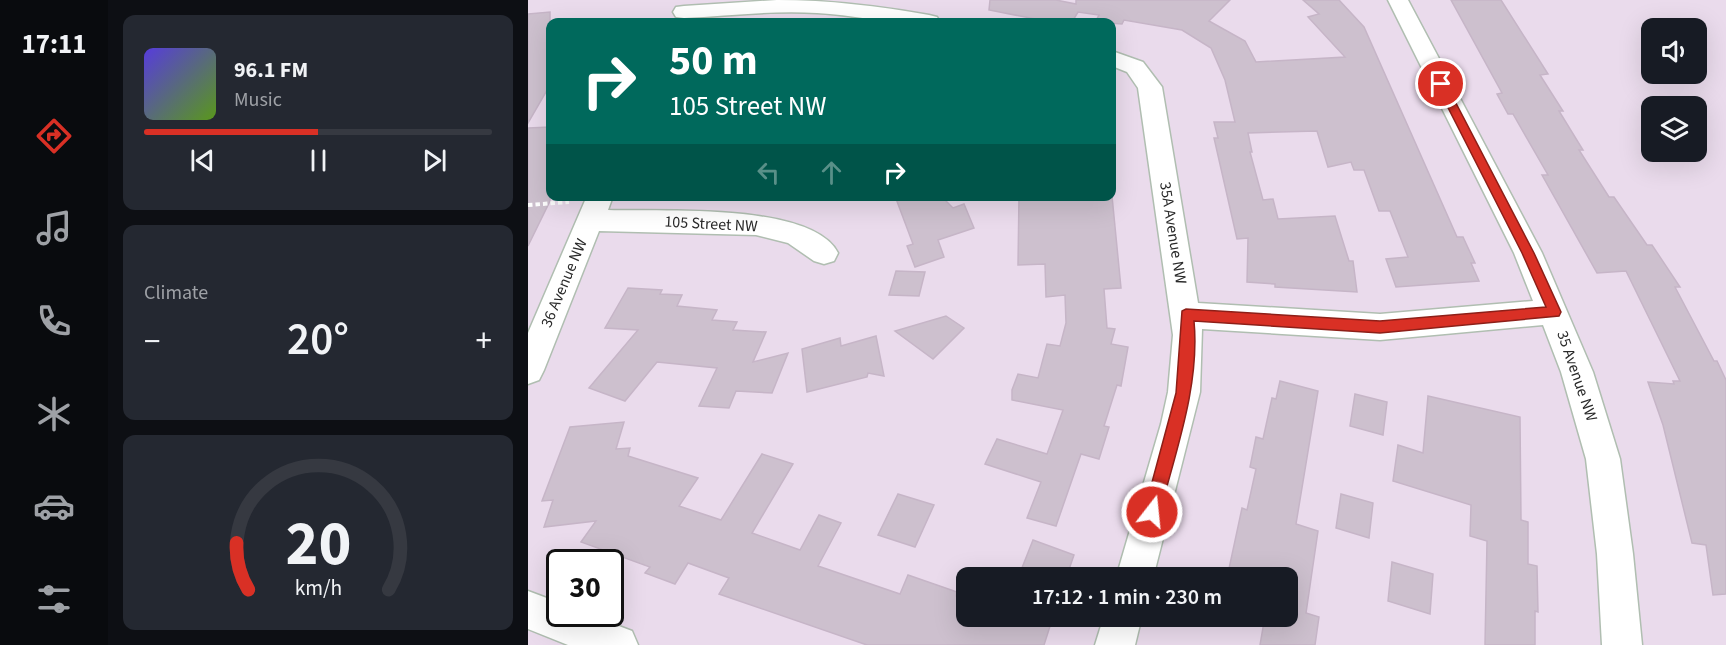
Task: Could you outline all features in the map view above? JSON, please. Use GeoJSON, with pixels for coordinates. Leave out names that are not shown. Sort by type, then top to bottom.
{"type":"FeatureCollection","features":[{"type":"Feature","properties":{"kind":"street","name":"35 Avenue NW"},"geometry":{"type":"LineString","coordinates":[[1398,0],[1528,253],[1554,312],[1584,392],[1603,459],[1615,554],[1622,645]]}},
{"type":"Feature","properties":{"kind":"street"},"geometry":{"type":"LineString","coordinates":[[684,12],[777,6],[816,7],[856,10],[905,18]]}},
{"type":"Feature","properties":{"kind":"street","name":"35A Avenue NW"},"geometry":{"type":"LineString","coordinates":[[1123,63],[1150,87],[1188,335],[1184,393],[1137,567]]}},
{"type":"Feature","properties":{"kind":"street","name":"105 Street NW"},"geometry":{"type":"LineString","coordinates":[[588,206],[756,225],[793,233],[805,238],[824,253]]}},
{"type":"Feature","properties":{"kind":"street","name":"36 Avenue NW"},"geometry":{"type":"LineString","coordinates":[[528,370],[588,206]]}},
{"type":"Feature","properties":{"kind":"street"},"geometry":{"type":"LineString","coordinates":[[1186,315],[1380,327],[1554,312]]}},
{"type":"Feature","properties":{"kind":"street"},"geometry":{"type":"LineString","coordinates":[[528,610],[618,645]]}},
{"type":"Feature","properties":{"kind":"street"},"geometry":{"type":"LineString","coordinates":[[1115,645],[1120,627]]}},
{"type":"Feature","properties":{"kind":"path"},"geometry":{"type":"LineString","coordinates":[[528,205],[588,206]]}},
{"type":"Feature","properties":{"kind":"building"},"geometry":{"type":"Polygon","coordinates":[[[990,0],[1056,0],[1076,4],[1076,0],[1230,0],[1209,21],[1245,41],[1256,62],[1345,57],[1308,17],[1319,14],[1303,0],[1339,0],[1364,27],[1457,237],[1463,237],[1475,263],[1471,263],[1479,281],[1396,287],[1386,259],[1408,257],[1390,211],[1379,211],[1364,170],[1354,170],[1351,162],[1328,167],[1317,131],[1248,133],[1252,152],[1250,152],[1263,200],[1273,199],[1278,219],[1335,216],[1349,261],[1353,261],[1357,292],[1275,287],[1275,284],[1247,282],[1248,238],[1237,239],[1214,138],[1218,138],[1214,122],[1235,122],[1225,80],[1211,48],[1182,30],[1124,20],[1122,24],[1116,24],[1116,18],[1097,18],[1099,15],[1078,12],[1074,18],[1030,18],[989,10],[990,0]]]}},
{"type":"Feature","properties":{"kind":"building"},"geometry":{"type":"Polygon","coordinates":[[[1451,0],[1501,0],[1548,74],[1540,75],[1563,111],[1559,111],[1583,150],[1579,150],[1609,197],[1614,197],[1647,245],[1652,245],[1680,287],[1675,287],[1726,380],[1726,594],[1713,595],[1706,545],[1692,543],[1663,425],[1648,382],[1674,384],[1673,381],[1680,381],[1626,271],[1597,273],[1542,175],[1548,175],[1513,114],[1508,114],[1497,94],[1502,93],[1451,0]]]}},
{"type":"Feature","properties":{"kind":"building"},"geometry":{"type":"Polygon","coordinates":[[[550,12],[550,18],[546,18],[546,92],[528,123],[528,14],[550,12]]]}},
{"type":"Feature","properties":{"kind":"building"},"geometry":{"type":"Polygon","coordinates":[[[546,127],[546,201],[550,201],[528,246],[528,128],[546,127]]]}},
{"type":"Feature","properties":{"kind":"building"},"geometry":{"type":"Polygon","coordinates":[[[897,201],[946,201],[953,208],[964,204],[974,228],[938,240],[944,257],[915,267],[907,246],[913,244],[897,201]]]}},
{"type":"Feature","properties":{"kind":"building"},"geometry":{"type":"Polygon","coordinates":[[[1019,201],[1112,201],[1121,288],[1104,289],[1107,328],[1115,329],[1111,344],[1128,347],[1121,386],[1117,385],[1104,426],[1109,427],[1099,459],[1081,454],[1056,526],[1027,518],[1041,482],[985,464],[997,439],[1047,454],[1063,410],[1012,400],[1012,390],[1018,374],[1038,378],[1047,344],[1060,346],[1066,323],[1065,295],[1046,297],[1045,264],[1018,265],[1019,201]]]}},
{"type":"Feature","properties":{"kind":"building"},"geometry":{"type":"Polygon","coordinates":[[[896,271],[925,272],[919,296],[889,295],[896,271]]]}},
{"type":"Feature","properties":{"kind":"building"},"geometry":{"type":"Polygon","coordinates":[[[628,288],[662,290],[660,294],[682,295],[677,306],[717,310],[712,320],[737,322],[733,330],[766,332],[753,362],[788,353],[772,393],[736,391],[729,408],[699,406],[717,368],[657,362],[625,401],[589,388],[638,330],[605,328],[628,288]]]}},
{"type":"Feature","properties":{"kind":"building"},"geometry":{"type":"Polygon","coordinates":[[[946,316],[964,328],[933,359],[895,331],[946,316]]]}},
{"type":"Feature","properties":{"kind":"building"},"geometry":{"type":"Polygon","coordinates":[[[876,336],[884,376],[868,373],[867,377],[807,392],[802,349],[840,338],[841,346],[876,336]]]}},
{"type":"Feature","properties":{"kind":"building"},"geometry":{"type":"Polygon","coordinates":[[[1280,381],[1318,391],[1296,524],[1318,531],[1306,613],[1319,617],[1315,645],[1260,645],[1263,627],[1298,627],[1298,567],[1229,567],[1242,508],[1247,510],[1256,469],[1250,467],[1256,437],[1263,439],[1272,398],[1276,399],[1280,381]]]}},
{"type":"Feature","properties":{"kind":"building"},"geometry":{"type":"Polygon","coordinates":[[[1355,394],[1387,402],[1383,435],[1350,426],[1355,394]]]}},
{"type":"Feature","properties":{"kind":"building"},"geometry":{"type":"Polygon","coordinates":[[[1428,396],[1520,417],[1521,520],[1528,522],[1528,564],[1537,566],[1538,612],[1535,611],[1535,645],[1485,645],[1487,541],[1470,536],[1471,505],[1393,481],[1398,445],[1423,453],[1428,396]]]}},
{"type":"Feature","properties":{"kind":"building"},"geometry":{"type":"Polygon","coordinates":[[[624,422],[616,449],[630,448],[628,456],[698,478],[679,506],[721,520],[762,454],[793,464],[752,533],[800,550],[819,515],[841,523],[818,566],[900,594],[908,575],[956,592],[956,627],[1050,627],[1044,645],[867,645],[719,594],[729,578],[688,563],[675,584],[645,573],[650,567],[624,558],[624,549],[600,549],[581,542],[596,521],[544,527],[553,500],[542,501],[570,427],[624,422]]]}},
{"type":"Feature","properties":{"kind":"building"},"geometry":{"type":"Polygon","coordinates":[[[898,494],[934,505],[915,547],[878,535],[898,494]]]}},
{"type":"Feature","properties":{"kind":"building"},"geometry":{"type":"Polygon","coordinates":[[[1341,494],[1373,503],[1369,538],[1336,528],[1341,494]]]}},
{"type":"Feature","properties":{"kind":"building"},"geometry":{"type":"Polygon","coordinates":[[[1033,540],[1074,555],[1070,567],[1022,567],[1033,540]]]}},
{"type":"Feature","properties":{"kind":"building"},"geometry":{"type":"Polygon","coordinates":[[[1392,562],[1433,574],[1430,614],[1388,601],[1392,562]]]}},
{"type":"Feature","properties":{"kind":"route"},"geometry":{"type":"LineString","coordinates":[[1152,512],[1184,393],[1188,335],[1186,315],[1380,327],[1554,312],[1528,253],[1441,84]]}}]}
